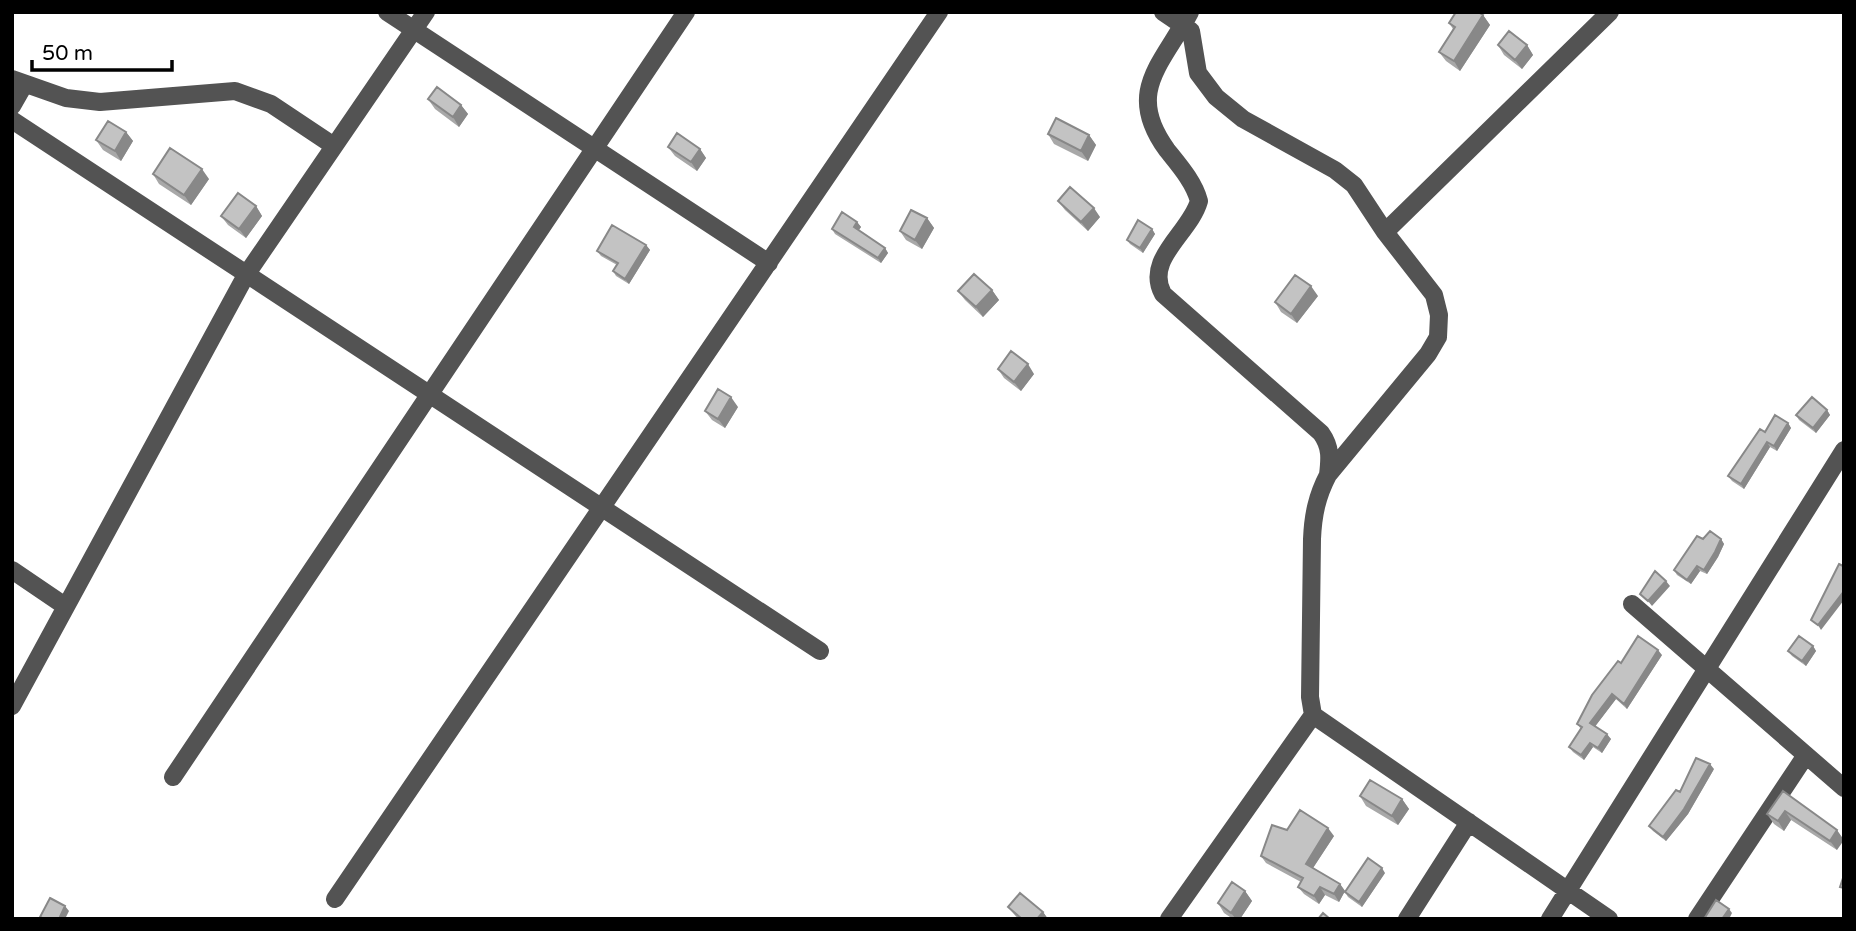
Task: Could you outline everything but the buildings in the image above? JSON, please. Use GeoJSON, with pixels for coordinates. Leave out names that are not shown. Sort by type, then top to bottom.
{"type":"FeatureCollection","features":[{"type":"Feature","properties":{"kind":"street"},"geometry":{"type":"LineString","coordinates":[[387,12],[769,263]]}},
{"type":"Feature","properties":{"kind":"street"},"geometry":{"type":"LineString","coordinates":[[12,706],[246,275],[426,12]]}},
{"type":"Feature","properties":{"kind":"street"},"geometry":{"type":"LineString","coordinates":[[173,777],[686,12]]}},
{"type":"Feature","properties":{"kind":"street"},"geometry":{"type":"LineString","coordinates":[[335,899],[939,12]]}},
{"type":"Feature","properties":{"kind":"street"},"geometry":{"type":"LineString","coordinates":[[1163,12],[1187,19]]}},
{"type":"Feature","properties":{"kind":"street"},"geometry":{"type":"LineString","coordinates":[[1385,232],[1610,12]]}},
{"type":"Feature","properties":{"kind":"street"},"geometry":{"type":"LineString","coordinates":[[1187,19],[1198,73],[1206,87],[1243,119],[1335,170],[1354,185],[1385,232],[1434,295],[1439,315],[1438,337],[1428,354],[1328,475]]}},
{"type":"Feature","properties":{"kind":"street"},"geometry":{"type":"LineString","coordinates":[[1169,919],[1313,715],[1310,697],[1313,517],[1328,475],[1331,457],[1328,443],[1321,433],[1163,295],[1158,285],[1158,267],[1199,201],[1190,182],[1156,134],[1147,103],[1153,72],[1187,19]]}},
{"type":"Feature","properties":{"kind":"street"},"geometry":{"type":"LineString","coordinates":[[12,106],[18,82],[66,98],[100,102],[235,91],[271,104],[334,146]]}},
{"type":"Feature","properties":{"kind":"street"},"geometry":{"type":"LineString","coordinates":[[12,120],[820,651]]}},
{"type":"Feature","properties":{"kind":"street"},"geometry":{"type":"LineString","coordinates":[[1550,919],[1844,450]]}},
{"type":"Feature","properties":{"kind":"street"},"geometry":{"type":"LineString","coordinates":[[12,570],[65,606]]}},
{"type":"Feature","properties":{"kind":"street"},"geometry":{"type":"LineString","coordinates":[[1632,604],[1844,788]]}},
{"type":"Feature","properties":{"kind":"street"},"geometry":{"type":"LineString","coordinates":[[1313,715],[1609,919]]}},
{"type":"Feature","properties":{"kind":"street"},"geometry":{"type":"LineString","coordinates":[[1697,919],[1806,755]]}},
{"type":"Feature","properties":{"kind":"street"},"geometry":{"type":"LineString","coordinates":[[1407,919],[1469,822]]}}]}
